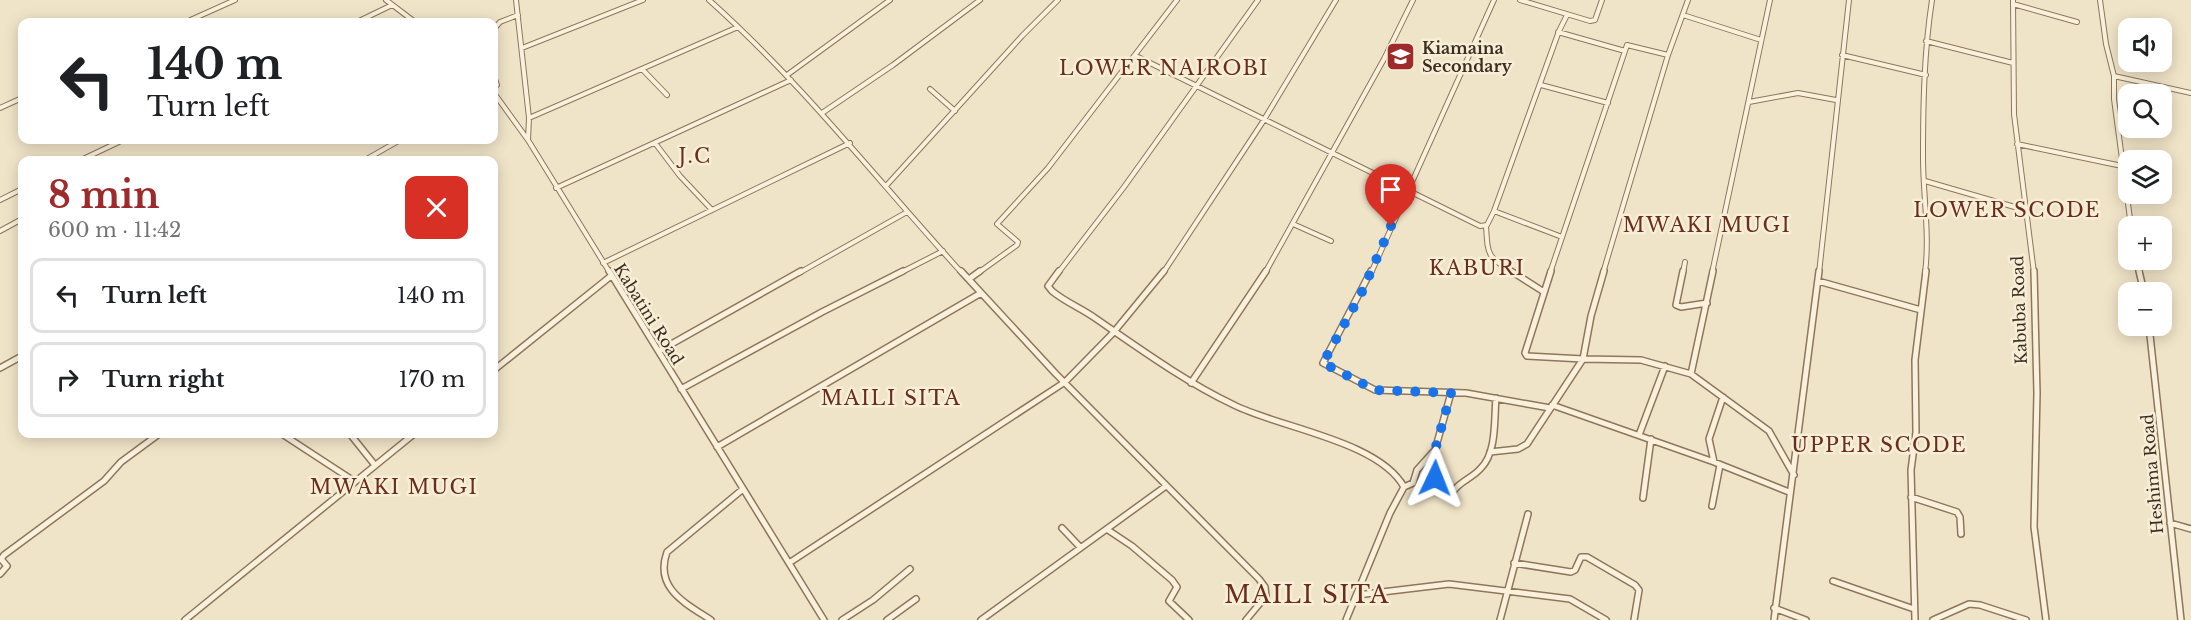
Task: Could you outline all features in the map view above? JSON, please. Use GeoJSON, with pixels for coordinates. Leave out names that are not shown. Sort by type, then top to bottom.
{"type":"FeatureCollection","features":[{"type":"Feature","properties":{"kind":"street"},"geometry":{"type":"LineString","coordinates":[[195,18],[235,0]]}},
{"type":"Feature","properties":{"kind":"street"},"geometry":{"type":"LineString","coordinates":[[386,0],[409,18]]}},
{"type":"Feature","properties":{"kind":"street"},"geometry":{"type":"LineString","coordinates":[[516,0],[529,118],[528,140]]}},
{"type":"Feature","properties":{"kind":"street"},"geometry":{"type":"LineString","coordinates":[[522,48],[643,0]]}},
{"type":"Feature","properties":{"kind":"street"},"geometry":{"type":"LineString","coordinates":[[710,0],[789,78],[850,143],[907,212],[1065,382],[1259,579],[1265,587],[1266,597],[1246,620]]}},
{"type":"Feature","properties":{"kind":"street"},"geometry":{"type":"LineString","coordinates":[[556,188],[789,78],[890,0]]}},
{"type":"Feature","properties":{"kind":"street"},"geometry":{"type":"LineString","coordinates":[[822,113],[980,0]]}},
{"type":"Feature","properties":{"kind":"street"},"geometry":{"type":"LineString","coordinates":[[886,186],[1022,36],[1058,0]]}},
{"type":"Feature","properties":{"kind":"street"},"geometry":{"type":"LineString","coordinates":[[969,279],[1017,245],[1018,242],[998,227],[998,223],[1033,186],[1136,56],[1176,1],[1170,0]]}},
{"type":"Feature","properties":{"kind":"street"},"geometry":{"type":"LineString","coordinates":[[1258,0],[1124,187],[1049,284],[1052,290],[1094,317],[1113,333],[1191,383],[1259,416],[1343,444],[1396,476],[1404,487]]}},
{"type":"Feature","properties":{"kind":"street"},"geometry":{"type":"LineString","coordinates":[[789,563],[1065,382],[1113,333],[1162,275],[1264,118],[1336,0]]}},
{"type":"Feature","properties":{"kind":"street"},"geometry":{"type":"LineString","coordinates":[[1191,383],[1277,255],[1384,60],[1413,0]]}},
{"type":"Feature","properties":{"kind":"street"},"geometry":{"type":"LineString","coordinates":[[1494,0],[1361,294],[1323,363],[1375,390],[1466,393],[1551,406],[1651,439],[1789,492]]}},
{"type":"Feature","properties":{"kind":"street"},"geometry":{"type":"LineString","coordinates":[[1521,0],[1593,21],[1602,0]]}},
{"type":"Feature","properties":{"kind":"street"},"geometry":{"type":"LineString","coordinates":[[1490,452],[1518,449],[1524,446],[1583,359],[1591,316],[1668,55],[1688,0]]}},
{"type":"Feature","properties":{"kind":"street"},"geometry":{"type":"LineString","coordinates":[[1691,374],[1770,0]]}},
{"type":"Feature","properties":{"kind":"street"},"geometry":{"type":"LineString","coordinates":[[1774,620],[1818,281],[1836,100],[1849,0]]}},
{"type":"Feature","properties":{"kind":"street"},"geometry":{"type":"LineString","coordinates":[[1915,620],[1911,470],[1916,432],[1915,360],[1928,251],[1923,158],[1926,41],[1932,0]]}},
{"type":"Feature","properties":{"kind":"street"},"geometry":{"type":"LineString","coordinates":[[2100,0],[2106,44],[2114,76],[2114,99],[2120,150]]}},
{"type":"Feature","properties":{"kind":"street"},"geometry":{"type":"LineString","coordinates":[[2013,2],[2077,22]]}},
{"type":"Feature","properties":{"kind":"street","name":"Kabuba Road"},"geometry":{"type":"LineString","coordinates":[[2013,2],[2017,144],[2034,273],[2034,348],[2037,393],[2034,527],[2046,620]]}},
{"type":"Feature","properties":{"kind":"street"},"geometry":{"type":"LineString","coordinates":[[365,18],[392,5]]}},
{"type":"Feature","properties":{"kind":"street"},"geometry":{"type":"LineString","coordinates":[[498,24],[518,15]]}},
{"type":"Feature","properties":{"kind":"street"},"geometry":{"type":"LineString","coordinates":[[1544,292],[1492,259],[1488,251],[1486,226],[1494,212],[1558,32],[1567,15]]}},
{"type":"Feature","properties":{"kind":"street"},"geometry":{"type":"LineString","coordinates":[[1683,15],[1761,40]]}},
{"type":"Feature","properties":{"kind":"street"},"geometry":{"type":"LineString","coordinates":[[529,118],[738,27]]}},
{"type":"Feature","properties":{"kind":"street"},"geometry":{"type":"LineString","coordinates":[[1558,32],[1625,51]]}},
{"type":"Feature","properties":{"kind":"street"},"geometry":{"type":"LineString","coordinates":[[1926,41],[2013,63]]}},
{"type":"Feature","properties":{"kind":"street"},"geometry":{"type":"LineString","coordinates":[[1668,55],[1629,45],[1625,51],[1544,292],[1526,355],[1544,358],[1641,360],[1691,374],[1769,431],[1794,475]]}},
{"type":"Feature","properties":{"kind":"street"},"geometry":{"type":"LineString","coordinates":[[1842,55],[1926,75]]}},
{"type":"Feature","properties":{"kind":"street"},"geometry":{"type":"LineString","coordinates":[[1136,56],[1264,118],[1331,154],[1407,188],[1480,226],[1486,226]]}},
{"type":"Feature","properties":{"kind":"street"},"geometry":{"type":"LineString","coordinates":[[642,69],[667,96]]}},
{"type":"Feature","properties":{"kind":"street"},"geometry":{"type":"LineString","coordinates":[[2114,76],[2191,93]]}},
{"type":"Feature","properties":{"kind":"street"},"geometry":{"type":"LineString","coordinates":[[1541,85],[1608,102]]}},
{"type":"Feature","properties":{"kind":"street"},"geometry":{"type":"LineString","coordinates":[[930,89],[955,111]]}},
{"type":"Feature","properties":{"kind":"street"},"geometry":{"type":"LineString","coordinates":[[1749,102],[1798,93],[1836,100]]}},
{"type":"Feature","properties":{"kind":"street","name":"Kabatini Road"},"geometry":{"type":"LineString","coordinates":[[498,99],[528,140],[824,620]]}},
{"type":"Feature","properties":{"kind":"street"},"geometry":{"type":"LineString","coordinates":[[0,108],[18,100]]}},
{"type":"Feature","properties":{"kind":"street"},"geometry":{"type":"LineString","coordinates":[[655,143],[680,176],[712,210]]}},
{"type":"Feature","properties":{"kind":"street"},"geometry":{"type":"LineString","coordinates":[[603,263],[806,162],[850,143]]}},
{"type":"Feature","properties":{"kind":"street"},"geometry":{"type":"LineString","coordinates":[[89,156],[115,144]]}},
{"type":"Feature","properties":{"kind":"street"},"geometry":{"type":"LineString","coordinates":[[372,156],[393,144]]}},
{"type":"Feature","properties":{"kind":"street"},"geometry":{"type":"LineString","coordinates":[[2017,144],[2118,164]]}},
{"type":"Feature","properties":{"kind":"street"},"geometry":{"type":"LineString","coordinates":[[1925,181],[2025,210]]}},
{"type":"Feature","properties":{"kind":"street"},"geometry":{"type":"LineString","coordinates":[[0,200],[18,191]]}},
{"type":"Feature","properties":{"kind":"street"},"geometry":{"type":"LineString","coordinates":[[658,351],[907,212]]}},
{"type":"Feature","properties":{"kind":"street"},"geometry":{"type":"LineString","coordinates":[[1494,212],[1562,237]]}},
{"type":"Feature","properties":{"kind":"street"},"geometry":{"type":"LineString","coordinates":[[0,231],[18,221]]}},
{"type":"Feature","properties":{"kind":"street"},"geometry":{"type":"LineString","coordinates":[[1293,224],[1331,241]]}},
{"type":"Feature","properties":{"kind":"street"},"geometry":{"type":"LineString","coordinates":[[681,389],[822,312],[943,251]]}},
{"type":"Feature","properties":{"kind":"street"},"geometry":{"type":"LineString","coordinates":[[1685,262],[1675,303],[1681,307],[1707,303]]}},
{"type":"Feature","properties":{"kind":"street"},"geometry":{"type":"LineString","coordinates":[[498,367],[611,276]]}},
{"type":"Feature","properties":{"kind":"street"},"geometry":{"type":"LineString","coordinates":[[1818,281],[1920,310]]}},
{"type":"Feature","properties":{"kind":"street"},"geometry":{"type":"LineString","coordinates":[[717,447],[981,293]]}},
{"type":"Feature","properties":{"kind":"street","name":"Heshima Road"},"geometry":{"type":"LineString","coordinates":[[2150,336],[2181,620]]}},
{"type":"Feature","properties":{"kind":"street"},"geometry":{"type":"LineString","coordinates":[[0,369],[18,358]]}},
{"type":"Feature","properties":{"kind":"street"},"geometry":{"type":"LineString","coordinates":[[1639,435],[1665,366]]}},
{"type":"Feature","properties":{"kind":"street"},"geometry":{"type":"LineString","coordinates":[[1451,393],[1435,450],[1434,464],[1435,478],[1444,493],[1452,493],[1457,482],[1480,470],[1490,452],[1496,398]]}},
{"type":"Feature","properties":{"kind":"street"},"geometry":{"type":"LineString","coordinates":[[1713,462],[1709,439],[1723,396]]}},
{"type":"Feature","properties":{"kind":"street"},"geometry":{"type":"LineString","coordinates":[[0,574],[7,566],[1,559],[4,555],[104,481],[120,462],[153,438]]}},
{"type":"Feature","properties":{"kind":"street"},"geometry":{"type":"LineString","coordinates":[[288,438],[354,481]]}},
{"type":"Feature","properties":{"kind":"street"},"geometry":{"type":"LineString","coordinates":[[353,438],[374,464]]}},
{"type":"Feature","properties":{"kind":"street"},"geometry":{"type":"LineString","coordinates":[[184,620],[409,438]]}},
{"type":"Feature","properties":{"kind":"street"},"geometry":{"type":"LineString","coordinates":[[1643,498],[1651,439]]}},
{"type":"Feature","properties":{"kind":"street"},"geometry":{"type":"LineString","coordinates":[[1346,620],[1390,513],[1404,487],[1413,483],[1417,470],[1435,450]]}},
{"type":"Feature","properties":{"kind":"street"},"geometry":{"type":"LineString","coordinates":[[1426,460],[1434,464]]}},
{"type":"Feature","properties":{"kind":"street"},"geometry":{"type":"LineString","coordinates":[[1712,506],[1720,465]]}},
{"type":"Feature","properties":{"kind":"street"},"geometry":{"type":"LineString","coordinates":[[981,620],[1166,486]]}},
{"type":"Feature","properties":{"kind":"street"},"geometry":{"type":"LineString","coordinates":[[711,620],[668,588],[662,573],[661,562],[667,552],[743,489]]}},
{"type":"Feature","properties":{"kind":"street"},"geometry":{"type":"LineString","coordinates":[[1911,497],[1958,513],[1961,534]]}},
{"type":"Feature","properties":{"kind":"street"},"geometry":{"type":"LineString","coordinates":[[1500,620],[1528,514]]}},
{"type":"Feature","properties":{"kind":"street"},"geometry":{"type":"LineString","coordinates":[[2170,523],[2191,529]]}},
{"type":"Feature","properties":{"kind":"street"},"geometry":{"type":"LineString","coordinates":[[1062,528],[1080,547]]}},
{"type":"Feature","properties":{"kind":"street"},"geometry":{"type":"LineString","coordinates":[[1108,530],[1132,546],[1176,584],[1176,591],[1169,601],[1189,620]]}},
{"type":"Feature","properties":{"kind":"street"},"geometry":{"type":"LineString","coordinates":[[1514,562],[1571,572],[1575,570],[1581,556],[1587,556],[1635,585],[1639,590],[1634,620]]}},
{"type":"Feature","properties":{"kind":"street"},"geometry":{"type":"LineString","coordinates":[[842,620],[873,600],[910,569]]}},
{"type":"Feature","properties":{"kind":"street"},"geometry":{"type":"LineString","coordinates":[[1833,581],[1914,609]]}},
{"type":"Feature","properties":{"kind":"street"},"geometry":{"type":"LineString","coordinates":[[1357,595],[1441,584],[1507,590],[1570,599],[1606,620]]}},
{"type":"Feature","properties":{"kind":"street"},"geometry":{"type":"LineString","coordinates":[[886,620],[916,599]]}},
{"type":"Feature","properties":{"kind":"street"},"geometry":{"type":"LineString","coordinates":[[1933,620],[1969,604],[1980,605],[2026,620]]}},
{"type":"Feature","properties":{"kind":"street"},"geometry":{"type":"LineString","coordinates":[[1774,608],[1806,620]]}},
{"type":"Feature","properties":{"kind":"place","name":"Kiamaina Secondary"},"geometry":{"type":"Point","coordinates":[1401,57]}},
{"type":"Feature","properties":{"kind":"district","name":"LOWER NAIROBI"},"geometry":{"type":"Point","coordinates":[1164,68]}},
{"type":"Feature","properties":{"kind":"district","name":"J.C"},"geometry":{"type":"Point","coordinates":[695,156]}},
{"type":"Feature","properties":{"kind":"district","name":"LOWER SCODE"},"geometry":{"type":"Point","coordinates":[2007,210]}},
{"type":"Feature","properties":{"kind":"district","name":"MWAKI MUGI"},"geometry":{"type":"Point","coordinates":[1707,225]}},
{"type":"Feature","properties":{"kind":"district","name":"KABURI"},"geometry":{"type":"Point","coordinates":[1477,268]}},
{"type":"Feature","properties":{"kind":"district","name":"MAILI SITA"},"geometry":{"type":"Point","coordinates":[891,398]}},
{"type":"Feature","properties":{"kind":"district","name":"UPPER SCODE"},"geometry":{"type":"Point","coordinates":[1879,445]}},
{"type":"Feature","properties":{"kind":"district","name":"MWAKI MUGI"},"geometry":{"type":"Point","coordinates":[394,487]}},
{"type":"Feature","properties":{"kind":"district","name":"MAILI SITA"},"geometry":{"type":"Point","coordinates":[1307,595]}},
{"type":"Feature","properties":{"kind":"route"},"geometry":{"type":"LineString","coordinates":[[1391,226],[1361,294],[1323,363],[1369,388],[1382,392],[1451,393],[1435,450],[1435,478]]}}]}
